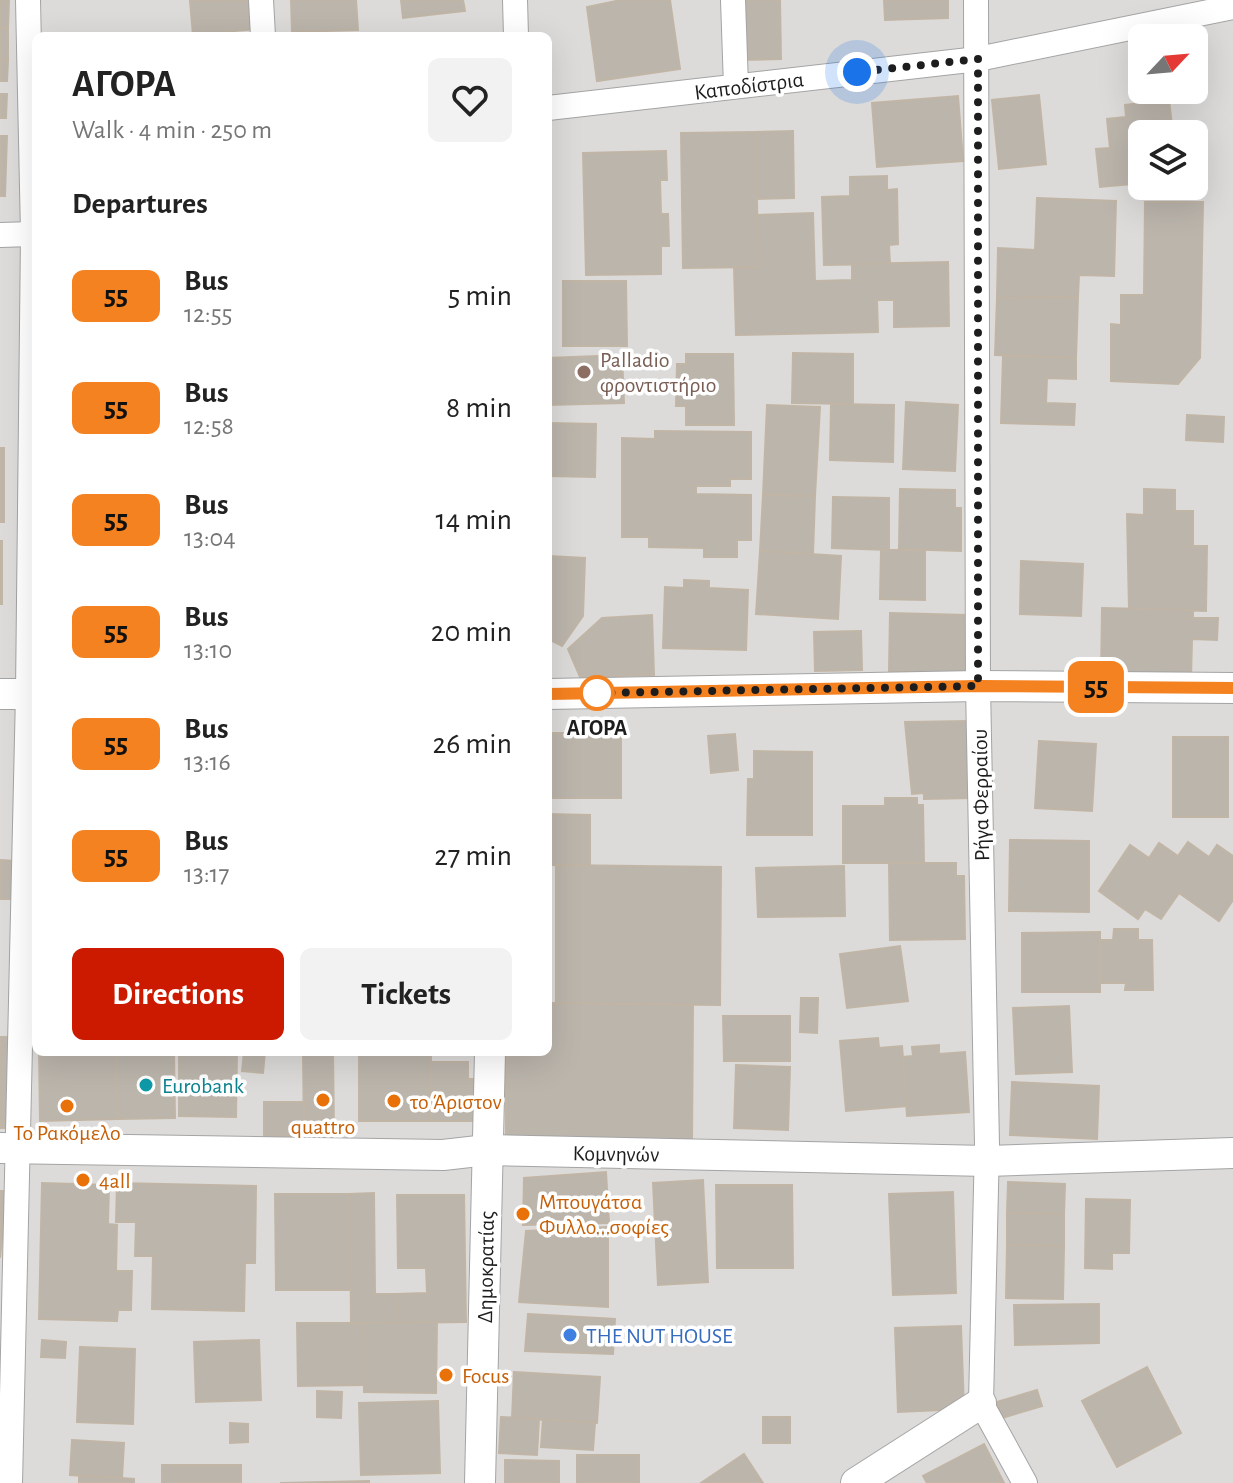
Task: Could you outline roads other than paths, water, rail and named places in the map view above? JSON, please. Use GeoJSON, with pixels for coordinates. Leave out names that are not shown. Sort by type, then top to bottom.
{"type":"FeatureCollection","features":[{"type":"Feature","properties":{"kind":"street"},"geometry":{"type":"LineString","coordinates":[[28,0],[32,129]]}},
{"type":"Feature","properties":{"kind":"street"},"geometry":{"type":"LineString","coordinates":[[261,0],[263,32]]}},
{"type":"Feature","properties":{"kind":"street"},"geometry":{"type":"LineString","coordinates":[[515,0],[516,32]]}},
{"type":"Feature","properties":{"kind":"street"},"geometry":{"type":"LineString","coordinates":[[733,0],[736,86]]}},
{"type":"Feature","properties":{"kind":"street","name":"Ρήγα Φερραίου"},"geometry":{"type":"LineString","coordinates":[[976,0],[978,686],[987,1161],[981,1403]]}},
{"type":"Feature","properties":{"kind":"street","name":"Καποδίστρια"},"geometry":{"type":"LineString","coordinates":[[552,108],[978,59],[1233,7]]}},
{"type":"Feature","properties":{"kind":"street"},"geometry":{"type":"LineString","coordinates":[[0,235],[32,234]]}},
{"type":"Feature","properties":{"kind":"street"},"geometry":{"type":"LineString","coordinates":[[10,1483],[9,1148],[32,272]]}},
{"type":"Feature","properties":{"kind":"street"},"geometry":{"type":"LineString","coordinates":[[552,694],[978,686],[1233,688]]}},
{"type":"Feature","properties":{"kind":"street","name":"Δημοκρατίας"},"geometry":{"type":"LineString","coordinates":[[480,1483],[490,1056]]}},
{"type":"Feature","properties":{"kind":"street","name":"Κομνηνών"},"geometry":{"type":"LineString","coordinates":[[9,1148],[443,1155],[487,1150],[987,1161],[1233,1153]]}},
{"type":"Feature","properties":{"kind":"street"},"geometry":{"type":"LineString","coordinates":[[856,1483],[981,1403],[1025,1483]]}},
{"type":"Feature","properties":{"kind":"place","name":"Palladio φροντιστήριο"},"geometry":{"type":"Point","coordinates":[584,372]}},
{"type":"Feature","properties":{"kind":"place","name":"ΑΓΟΡΑ"},"geometry":{"type":"Point","coordinates":[597,693]}},
{"type":"Feature","properties":{"kind":"place","name":"Eurobank"},"geometry":{"type":"Point","coordinates":[146,1085]}},
{"type":"Feature","properties":{"kind":"place","name":"quattro"},"geometry":{"type":"Point","coordinates":[323,1100]}},
{"type":"Feature","properties":{"kind":"place","name":"το Άριστον"},"geometry":{"type":"Point","coordinates":[394,1101]}},
{"type":"Feature","properties":{"kind":"place","name":"Το Ρακόμελο"},"geometry":{"type":"Point","coordinates":[67,1106]}},
{"type":"Feature","properties":{"kind":"place","name":"4all"},"geometry":{"type":"Point","coordinates":[83,1180]}},
{"type":"Feature","properties":{"kind":"place","name":"Μπουγάτσα Φυλλο...σοφίες"},"geometry":{"type":"Point","coordinates":[523,1214]}},
{"type":"Feature","properties":{"kind":"place","name":"THE NUT HOUSE"},"geometry":{"type":"Point","coordinates":[570,1335]}},
{"type":"Feature","properties":{"kind":"place","name":"Focus"},"geometry":{"type":"Point","coordinates":[446,1375]}}]}
